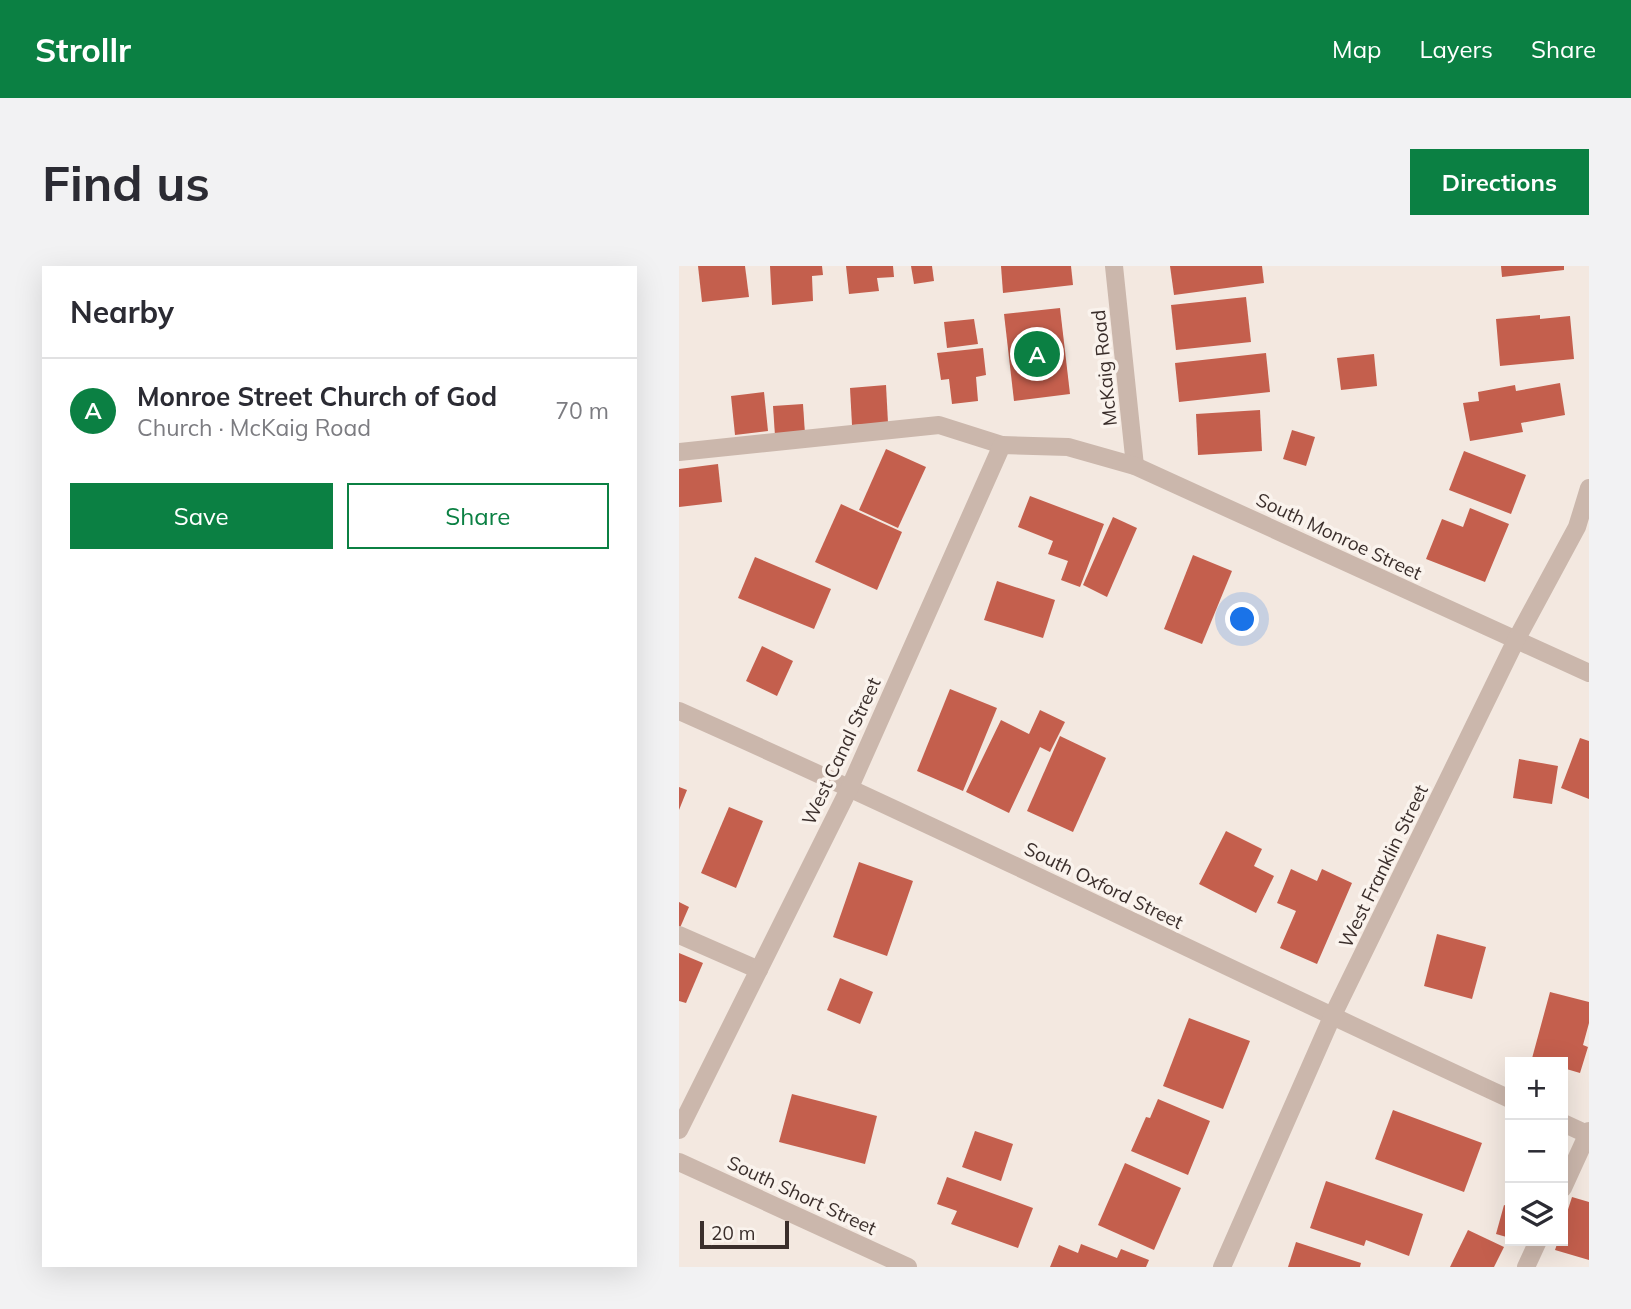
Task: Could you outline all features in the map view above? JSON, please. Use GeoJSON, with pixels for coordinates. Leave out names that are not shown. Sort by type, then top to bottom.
{"type":"FeatureCollection","features":[{"type":"Feature","properties":{"kind":"street","name":"McKaig Road"},"geometry":{"type":"LineString","coordinates":[[1114,266],[1135,466]]}},
{"type":"Feature","properties":{"kind":"street"},"geometry":{"type":"LineString","coordinates":[[679,452],[939,425],[1002,445]]}},
{"type":"Feature","properties":{"kind":"street","name":"South Monroe Street"},"geometry":{"type":"LineString","coordinates":[[1002,445],[1068,447],[1135,466],[1589,673]]}},
{"type":"Feature","properties":{"kind":"street","name":"West Canal Street"},"geometry":{"type":"LineString","coordinates":[[679,1130],[850,787],[1002,445]]}},
{"type":"Feature","properties":{"kind":"street","name":"West Franklin Street"},"geometry":{"type":"LineString","coordinates":[[1222,1267],[1332,1017],[1516,640],[1583,525],[1589,488]]}},
{"type":"Feature","properties":{"kind":"street","name":"South Oxford Street"},"geometry":{"type":"LineString","coordinates":[[679,711],[850,787],[1505,1097]]}},
{"type":"Feature","properties":{"kind":"street"},"geometry":{"type":"LineString","coordinates":[[679,935],[759,970]]}},
{"type":"Feature","properties":{"kind":"street"},"geometry":{"type":"LineString","coordinates":[[1565,1183],[1588,1134],[1568,1125]]}},
{"type":"Feature","properties":{"kind":"street","name":"South Short Street"},"geometry":{"type":"LineString","coordinates":[[679,1162],[908,1267]]}},
{"type":"Feature","properties":{"kind":"street"},"geometry":{"type":"LineString","coordinates":[[1526,1267],[1536,1246]]}},
{"type":"Feature","properties":{"kind":"building"},"geometry":{"type":"Polygon","coordinates":[[[698,266],[745,266],[749,297],[702,302],[698,266]]]}},
{"type":"Feature","properties":{"kind":"building"},"geometry":{"type":"Polygon","coordinates":[[[770,266],[822,266],[823,275],[812,276],[813,301],[772,305],[770,266]]]}},
{"type":"Feature","properties":{"kind":"building"},"geometry":{"type":"Polygon","coordinates":[[[846,266],[893,266],[894,277],[877,278],[879,291],[849,294],[846,266]]]}},
{"type":"Feature","properties":{"kind":"building"},"geometry":{"type":"Polygon","coordinates":[[[911,266],[932,266],[934,281],[914,284],[911,266]]]}},
{"type":"Feature","properties":{"kind":"building"},"geometry":{"type":"Polygon","coordinates":[[[1001,266],[1071,266],[1073,285],[1003,293],[1001,266]]]}},
{"type":"Feature","properties":{"kind":"building"},"geometry":{"type":"Polygon","coordinates":[[[1170,266],[1262,266],[1264,283],[1174,295],[1170,266]]]}},
{"type":"Feature","properties":{"kind":"building"},"geometry":{"type":"Polygon","coordinates":[[[1501,266],[1564,266],[1564,270],[1502,277],[1501,266]]]}},
{"type":"Feature","properties":{"kind":"building"},"geometry":{"type":"Polygon","coordinates":[[[1246,297],[1251,342],[1176,350],[1171,305],[1246,297]]]}},
{"type":"Feature","properties":{"kind":"building"},"geometry":{"type":"Polygon","coordinates":[[[1060,308],[1070,394],[1014,401],[1004,314],[1060,308]]]}},
{"type":"Feature","properties":{"kind":"building"},"geometry":{"type":"Polygon","coordinates":[[[1540,315],[1540,319],[1570,316],[1574,359],[1500,366],[1496,319],[1540,315]]]}},
{"type":"Feature","properties":{"kind":"building"},"geometry":{"type":"Polygon","coordinates":[[[974,319],[978,344],[947,348],[944,322],[974,319]]]}},
{"type":"Feature","properties":{"kind":"building"},"geometry":{"type":"Polygon","coordinates":[[[983,348],[986,375],[976,377],[978,401],[952,404],[949,379],[941,380],[937,353],[983,348]]]}},
{"type":"Feature","properties":{"kind":"building"},"geometry":{"type":"Polygon","coordinates":[[[1266,353],[1270,392],[1179,402],[1175,363],[1266,353]]]}},
{"type":"Feature","properties":{"kind":"building"},"geometry":{"type":"Polygon","coordinates":[[[1374,354],[1377,386],[1341,390],[1337,358],[1374,354]]]}},
{"type":"Feature","properties":{"kind":"building"},"geometry":{"type":"Polygon","coordinates":[[[1560,383],[1565,415],[1521,423],[1523,432],[1470,441],[1463,403],[1479,401],[1478,392],[1515,385],[1516,391],[1560,383]]]}},
{"type":"Feature","properties":{"kind":"building"},"geometry":{"type":"Polygon","coordinates":[[[886,385],[888,423],[852,425],[850,388],[886,385]]]}},
{"type":"Feature","properties":{"kind":"building"},"geometry":{"type":"Polygon","coordinates":[[[764,392],[768,431],[735,435],[731,396],[764,392]]]}},
{"type":"Feature","properties":{"kind":"building"},"geometry":{"type":"Polygon","coordinates":[[[803,404],[805,434],[775,436],[773,406],[803,404]]]}},
{"type":"Feature","properties":{"kind":"building"},"geometry":{"type":"Polygon","coordinates":[[[1260,410],[1262,451],[1198,455],[1196,414],[1260,410]]]}},
{"type":"Feature","properties":{"kind":"building"},"geometry":{"type":"Polygon","coordinates":[[[1292,430],[1315,437],[1306,466],[1283,459],[1292,430]]]}},
{"type":"Feature","properties":{"kind":"building"},"geometry":{"type":"Polygon","coordinates":[[[886,449],[926,467],[898,528],[859,510],[886,449]]]}},
{"type":"Feature","properties":{"kind":"building"},"geometry":{"type":"Polygon","coordinates":[[[1464,451],[1526,475],[1511,514],[1449,490],[1464,451]]]}},
{"type":"Feature","properties":{"kind":"building"},"geometry":{"type":"Polygon","coordinates":[[[718,464],[722,502],[679,507],[679,469],[718,464]]]}},
{"type":"Feature","properties":{"kind":"building"},"geometry":{"type":"Polygon","coordinates":[[[1030,496],[1104,524],[1080,587],[1061,580],[1068,561],[1048,554],[1053,541],[1018,527],[1030,496]]]}},
{"type":"Feature","properties":{"kind":"building"},"geometry":{"type":"Polygon","coordinates":[[[841,504],[902,532],[877,590],[815,562],[841,504]]]}},
{"type":"Feature","properties":{"kind":"building"},"geometry":{"type":"Polygon","coordinates":[[[1470,508],[1509,524],[1485,582],[1426,559],[1442,519],[1463,527],[1470,508]]]}},
{"type":"Feature","properties":{"kind":"building"},"geometry":{"type":"Polygon","coordinates":[[[1113,517],[1137,528],[1107,597],[1083,585],[1113,517]]]}},
{"type":"Feature","properties":{"kind":"building"},"geometry":{"type":"Polygon","coordinates":[[[1193,555],[1232,571],[1202,644],[1164,629],[1193,555]]]}},
{"type":"Feature","properties":{"kind":"building"},"geometry":{"type":"Polygon","coordinates":[[[755,557],[831,589],[814,629],[738,598],[755,557]]]}},
{"type":"Feature","properties":{"kind":"building"},"geometry":{"type":"Polygon","coordinates":[[[997,581],[1055,600],[1043,638],[984,620],[997,581]]]}},
{"type":"Feature","properties":{"kind":"building"},"geometry":{"type":"Polygon","coordinates":[[[762,646],[793,661],[777,696],[746,681],[762,646]]]}},
{"type":"Feature","properties":{"kind":"building"},"geometry":{"type":"Polygon","coordinates":[[[950,689],[997,708],[963,791],[917,771],[950,689]]]}},
{"type":"Feature","properties":{"kind":"building"},"geometry":{"type":"Polygon","coordinates":[[[1040,710],[1065,722],[1050,752],[1040,747],[1009,813],[966,792],[1001,720],[1029,734],[1040,710]]]}},
{"type":"Feature","properties":{"kind":"building"},"geometry":{"type":"Polygon","coordinates":[[[1060,736],[1106,758],[1073,832],[1027,811],[1060,736]]]}},
{"type":"Feature","properties":{"kind":"building"},"geometry":{"type":"Polygon","coordinates":[[[1580,738],[1589,741],[1589,799],[1561,788],[1580,738]]]}},
{"type":"Feature","properties":{"kind":"building"},"geometry":{"type":"Polygon","coordinates":[[[1519,759],[1558,766],[1552,804],[1513,798],[1519,759]]]}},
{"type":"Feature","properties":{"kind":"building"},"geometry":{"type":"Polygon","coordinates":[[[679,787],[687,790],[679,810],[679,787]]]}},
{"type":"Feature","properties":{"kind":"building"},"geometry":{"type":"Polygon","coordinates":[[[729,807],[763,821],[736,888],[701,873],[729,807]]]}},
{"type":"Feature","properties":{"kind":"building"},"geometry":{"type":"Polygon","coordinates":[[[1226,831],[1262,849],[1254,866],[1274,876],[1256,913],[1199,884],[1226,831]]]}},
{"type":"Feature","properties":{"kind":"building"},"geometry":{"type":"Polygon","coordinates":[[[859,862],[913,881],[887,956],[833,937],[859,862]]]}},
{"type":"Feature","properties":{"kind":"building"},"geometry":{"type":"Polygon","coordinates":[[[1291,869],[1317,881],[1322,869],[1352,883],[1317,964],[1280,948],[1296,911],[1277,903],[1291,869]]]}},
{"type":"Feature","properties":{"kind":"building"},"geometry":{"type":"Polygon","coordinates":[[[679,902],[689,907],[679,930],[679,902]]]}},
{"type":"Feature","properties":{"kind":"building"},"geometry":{"type":"Polygon","coordinates":[[[1437,934],[1486,947],[1472,999],[1424,986],[1437,934]]]}},
{"type":"Feature","properties":{"kind":"building"},"geometry":{"type":"Polygon","coordinates":[[[679,953],[703,963],[686,1003],[679,1001],[679,953]]]}},
{"type":"Feature","properties":{"kind":"building"},"geometry":{"type":"Polygon","coordinates":[[[840,978],[873,992],[860,1024],[827,1010],[840,978]]]}},
{"type":"Feature","properties":{"kind":"building"},"geometry":{"type":"Polygon","coordinates":[[[1550,992],[1589,1002],[1589,1023],[1583,1045],[1588,1047],[1580,1073],[1568,1069],[1568,1057],[1532,1057],[1550,992]]]}},
{"type":"Feature","properties":{"kind":"building"},"geometry":{"type":"Polygon","coordinates":[[[1189,1018],[1250,1041],[1223,1109],[1163,1086],[1189,1018]]]}},
{"type":"Feature","properties":{"kind":"building"},"geometry":{"type":"Polygon","coordinates":[[[792,1094],[877,1116],[865,1164],[779,1142],[792,1094]]]}},
{"type":"Feature","properties":{"kind":"building"},"geometry":{"type":"Polygon","coordinates":[[[1158,1099],[1210,1121],[1188,1175],[1131,1151],[1146,1117],[1150,1118],[1158,1099]]]}},
{"type":"Feature","properties":{"kind":"building"},"geometry":{"type":"Polygon","coordinates":[[[1393,1110],[1482,1143],[1464,1192],[1375,1159],[1393,1110]]]}},
{"type":"Feature","properties":{"kind":"building"},"geometry":{"type":"Polygon","coordinates":[[[975,1131],[1013,1144],[1001,1181],[962,1167],[975,1131]]]}},
{"type":"Feature","properties":{"kind":"building"},"geometry":{"type":"Polygon","coordinates":[[[1125,1163],[1181,1188],[1154,1250],[1098,1225],[1125,1163]]]}},
{"type":"Feature","properties":{"kind":"building"},"geometry":{"type":"Polygon","coordinates":[[[947,1177],[1033,1208],[1018,1248],[951,1224],[957,1211],[937,1204],[947,1177]]]}},
{"type":"Feature","properties":{"kind":"building"},"geometry":{"type":"Polygon","coordinates":[[[1326,1181],[1423,1214],[1409,1256],[1366,1240],[1364,1246],[1310,1228],[1326,1181]]]}},
{"type":"Feature","properties":{"kind":"building"},"geometry":{"type":"Polygon","coordinates":[[[1572,1197],[1589,1202],[1589,1260],[1555,1250],[1556,1246],[1568,1246],[1568,1209],[1572,1197]]]}},
{"type":"Feature","properties":{"kind":"building"},"geometry":{"type":"Polygon","coordinates":[[[1504,1205],[1505,1237],[1496,1234],[1504,1205]]]}},
{"type":"Feature","properties":{"kind":"building"},"geometry":{"type":"Polygon","coordinates":[[[1468,1230],[1504,1247],[1494,1267],[1450,1267],[1468,1230]]]}},
{"type":"Feature","properties":{"kind":"building"},"geometry":{"type":"Polygon","coordinates":[[[1296,1242],[1361,1263],[1360,1267],[1288,1267],[1296,1242]]]}},
{"type":"Feature","properties":{"kind":"building"},"geometry":{"type":"Polygon","coordinates":[[[1081,1244],[1117,1258],[1121,1249],[1149,1260],[1146,1267],[1050,1267],[1059,1245],[1078,1253],[1081,1244]]]}},
{"type":"Feature","properties":{"kind":"place","name":"Monroe Street Church of God"},"geometry":{"type":"Point","coordinates":[1037,354]}}]}
